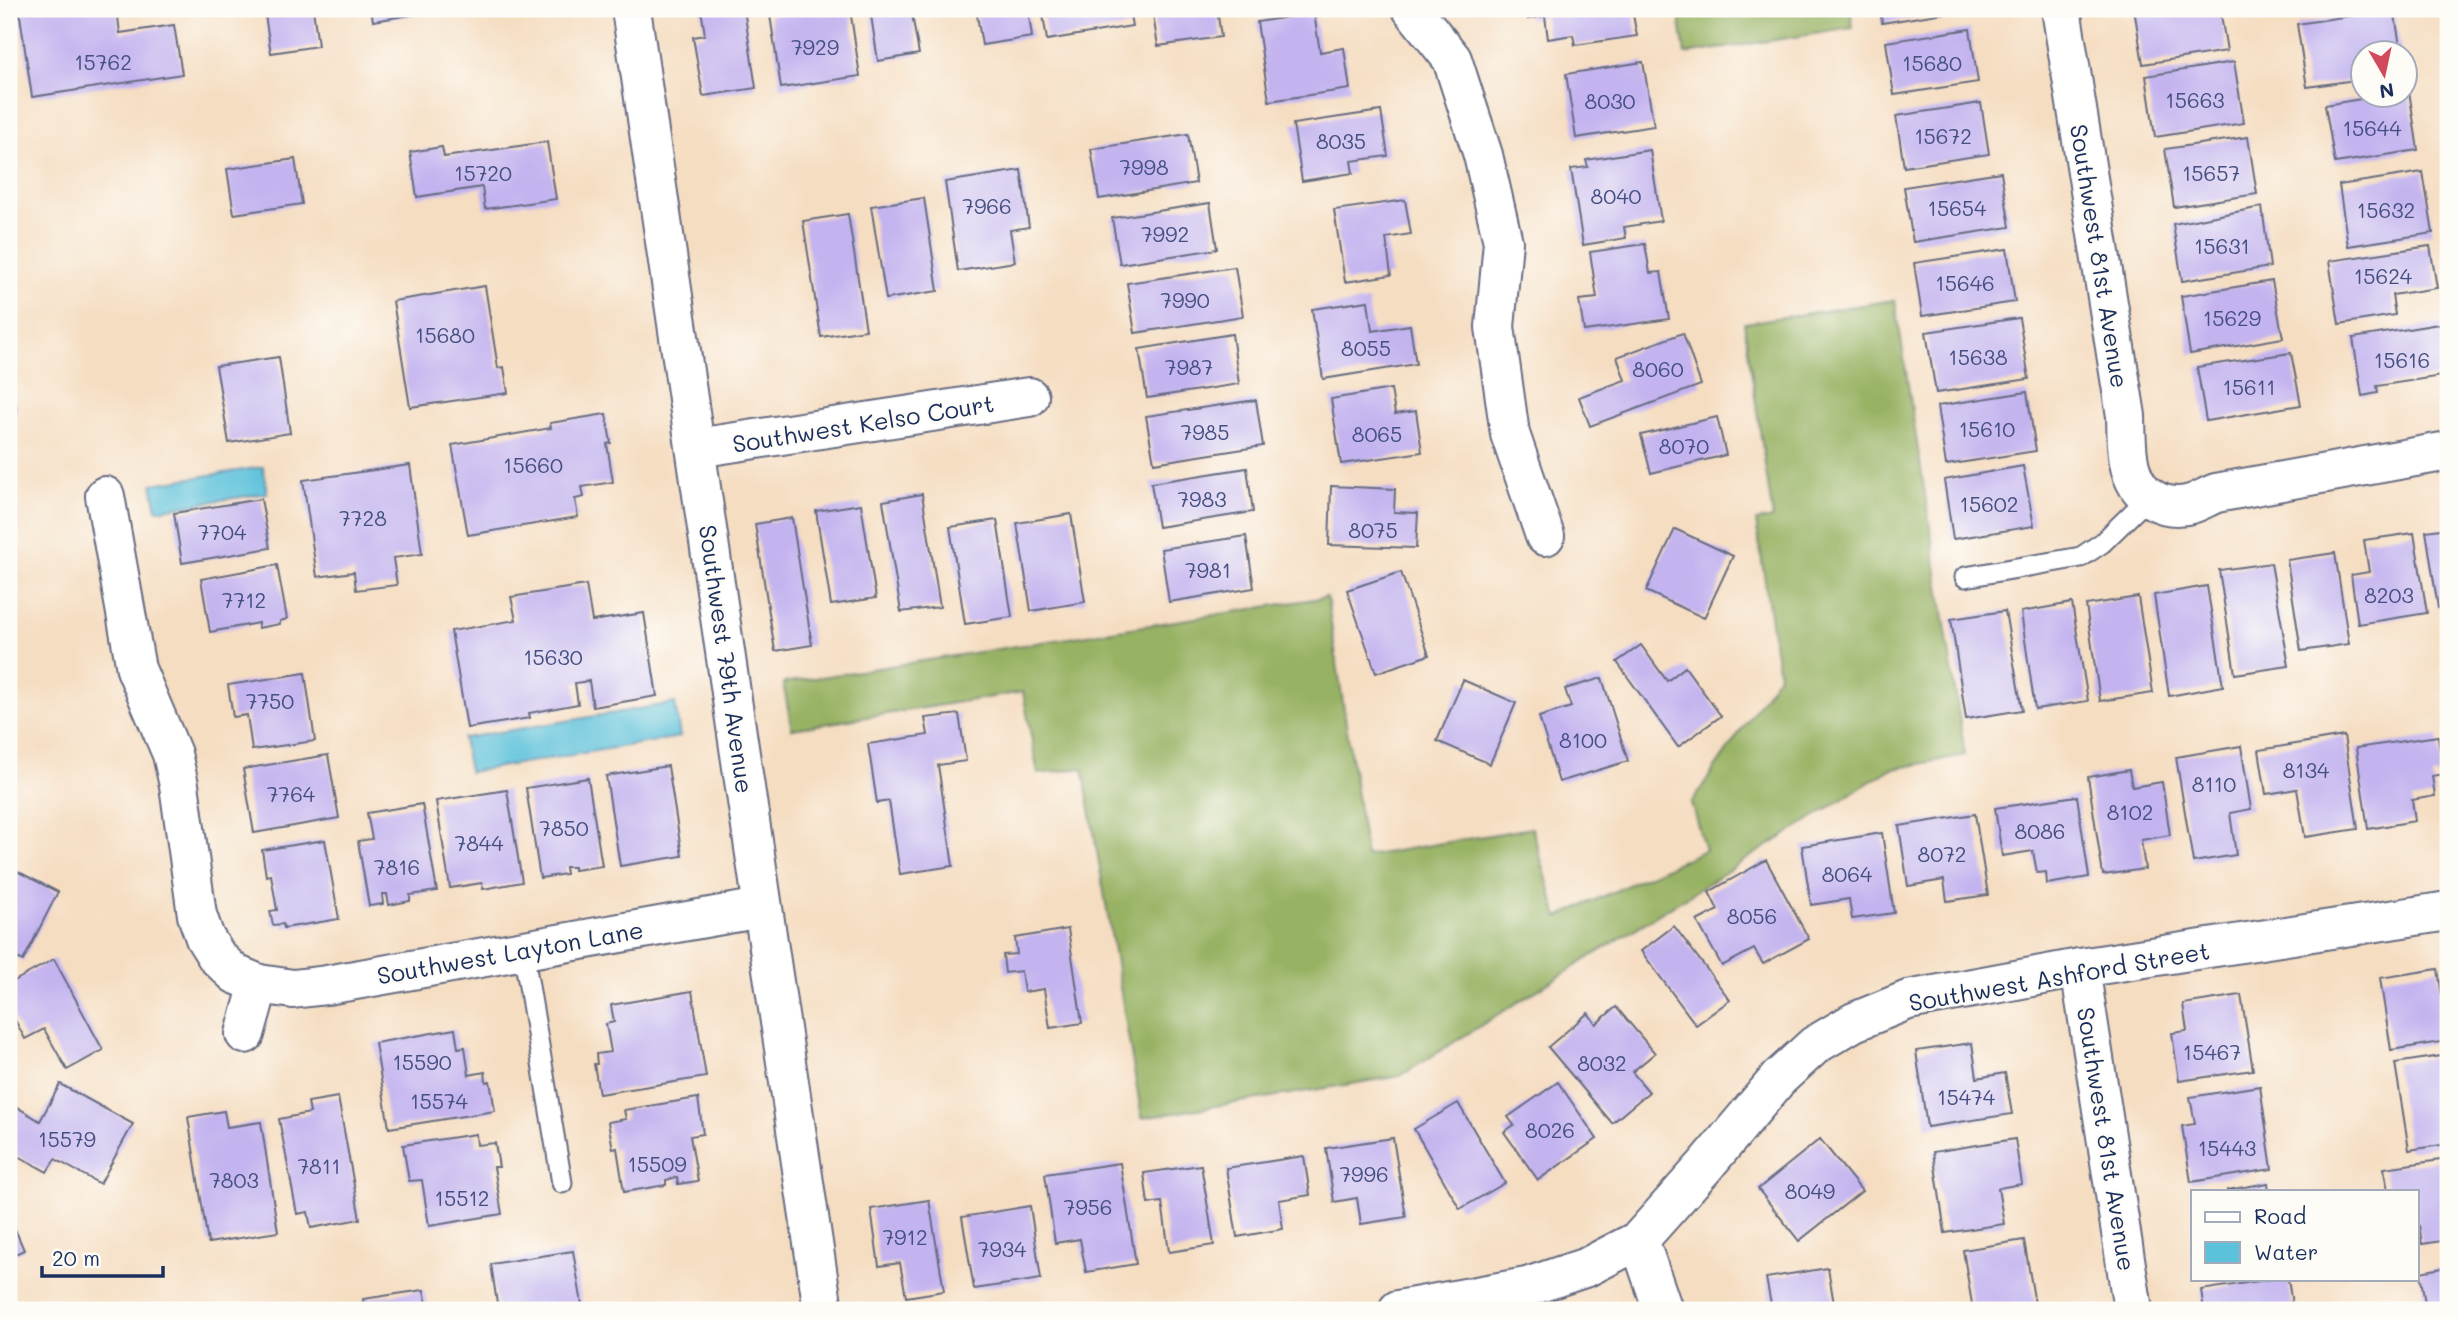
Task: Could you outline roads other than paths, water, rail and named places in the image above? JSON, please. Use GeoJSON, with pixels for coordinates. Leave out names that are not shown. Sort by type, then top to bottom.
{"type":"FeatureCollection","features":[{"type":"Feature","properties":{"kind":"street","name":"Southwest 79th Avenue"},"geometry":{"type":"LineString","coordinates":[[631,9],[697,448],[761,908],[823,1310]]}},
{"type":"Feature","properties":{"kind":"street"},"geometry":{"type":"LineString","coordinates":[[1412,9],[1452,59],[1483,155],[1503,242],[1495,327],[1510,434],[1545,536]]}},
{"type":"Feature","properties":{"kind":"street","name":"Southwest 81st Avenue"},"geometry":{"type":"LineString","coordinates":[[2061,9],[2126,416],[2127,457],[2134,482],[2149,497]]}},
{"type":"Feature","properties":{"kind":"street","name":"Southwest Kelso Court"},"geometry":{"type":"LineString","coordinates":[[697,448],[1029,397]]}},
{"type":"Feature","properties":{"kind":"street"},"geometry":{"type":"LineString","coordinates":[[2149,497],[2165,506],[2190,504],[2216,493],[2448,451]]}},
{"type":"Feature","properties":{"kind":"street","name":"Southwest Layton Lane"},"geometry":{"type":"LineString","coordinates":[[105,496],[136,669],[172,754],[179,785],[198,915],[205,938],[218,957],[235,974],[258,984],[293,989],[327,985],[761,908]]}},
{"type":"Feature","properties":{"kind":"street","name":"Southwest Ashford Street"},"geometry":{"type":"LineString","coordinates":[[1398,1310],[1527,1287],[1587,1267],[1639,1240],[1779,1078],[1815,1045],[1854,1022],[1908,1000],[2080,968],[2448,911]]}},
{"type":"Feature","properties":{"kind":"street","name":"Southwest 81st Avenue"},"geometry":{"type":"LineString","coordinates":[[2080,968],[2133,1310]]}},
{"type":"Feature","properties":{"kind":"street"},"geometry":{"type":"LineString","coordinates":[[245,1034],[258,984]]}},
{"type":"Feature","properties":{"kind":"street"},"geometry":{"type":"LineString","coordinates":[[1639,1240],[1663,1310]]}},
{"type":"Feature","properties":{"kind":"lane"},"geometry":{"type":"LineString","coordinates":[[1965,577],[2081,557],[2102,543],[2149,497]]}},
{"type":"Feature","properties":{"kind":"lane"},"geometry":{"type":"LineString","coordinates":[[523,950],[562,1183]]}},
{"type":"Feature","properties":{"kind":"water"},"geometry":{"type":"Polygon","coordinates":[[[263,467],[267,493],[157,510],[152,484],[263,467]]]}},
{"type":"Feature","properties":{"kind":"water"},"geometry":{"type":"Polygon","coordinates":[[[675,703],[680,737],[469,772],[463,738],[675,703]]]}}]}
